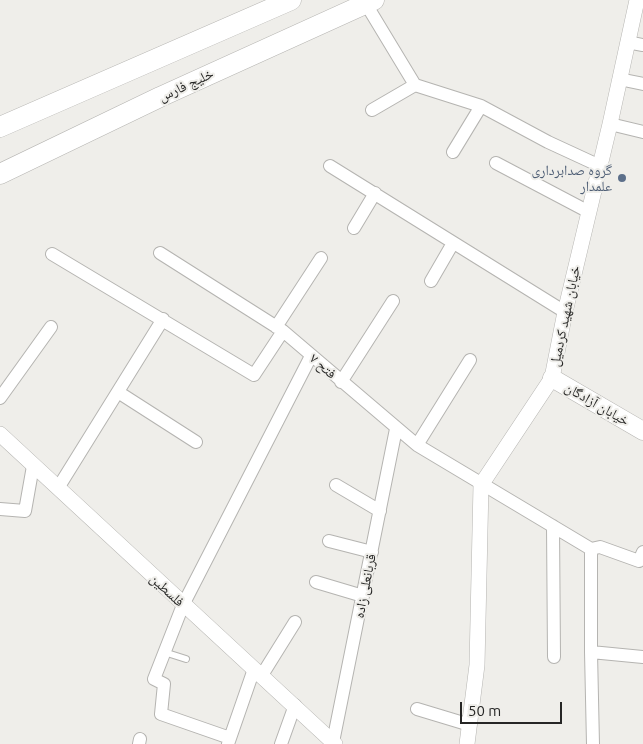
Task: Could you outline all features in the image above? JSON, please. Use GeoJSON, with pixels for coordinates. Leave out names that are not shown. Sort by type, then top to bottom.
{"type":"FeatureCollection","features":[{"type":"Feature","properties":{"kind":"highway"},"geometry":{"type":"LineString","coordinates":[[0,127],[291,0]]}},
{"type":"Feature","properties":{"kind":"highway","name":"خلیج فارس"},"geometry":{"type":"LineString","coordinates":[[0,174],[160,97],[370,2]]}},
{"type":"Feature","properties":{"kind":"main road","name":"خیابان آزادگان"},"geometry":{"type":"LineString","coordinates":[[552,378],[643,431]]}},
{"type":"Feature","properties":{"kind":"street"},"geometry":{"type":"LineString","coordinates":[[637,0],[643,1]]}},
{"type":"Feature","properties":{"kind":"street","name":"خیابان شهید کردمیل"},"geometry":{"type":"LineString","coordinates":[[481,484],[552,378],[565,312],[610,124],[637,0]]}},
{"type":"Feature","properties":{"kind":"street"},"geometry":{"type":"LineString","coordinates":[[370,2],[415,86],[481,106],[548,142],[600,166]]}},
{"type":"Feature","properties":{"kind":"street"},"geometry":{"type":"LineString","coordinates":[[628,42],[643,45]]}},
{"type":"Feature","properties":{"kind":"street"},"geometry":{"type":"LineString","coordinates":[[619,79],[643,84]]}},
{"type":"Feature","properties":{"kind":"street"},"geometry":{"type":"LineString","coordinates":[[372,110],[415,86]]}},
{"type":"Feature","properties":{"kind":"street"},"geometry":{"type":"LineString","coordinates":[[453,152],[481,106]]}},
{"type":"Feature","properties":{"kind":"street"},"geometry":{"type":"LineString","coordinates":[[610,124],[643,132]]}},
{"type":"Feature","properties":{"kind":"street"},"geometry":{"type":"LineString","coordinates":[[496,163],[589,212]]}},
{"type":"Feature","properties":{"kind":"street"},"geometry":{"type":"LineString","coordinates":[[330,166],[565,312]]}},
{"type":"Feature","properties":{"kind":"street"},"geometry":{"type":"LineString","coordinates":[[354,228],[375,194]]}},
{"type":"Feature","properties":{"kind":"street"},"geometry":{"type":"LineString","coordinates":[[431,281],[453,243]]}},
{"type":"Feature","properties":{"kind":"street","name":"فتح ۷"},"geometry":{"type":"LineString","coordinates":[[160,253],[280,329],[416,445],[591,549]]}},
{"type":"Feature","properties":{"kind":"street"},"geometry":{"type":"LineString","coordinates":[[52,254],[254,375],[321,258]]}},
{"type":"Feature","properties":{"kind":"street"},"geometry":{"type":"LineString","coordinates":[[341,382],[393,301]]}},
{"type":"Feature","properties":{"kind":"street"},"geometry":{"type":"LineString","coordinates":[[58,488],[163,319]]}},
{"type":"Feature","properties":{"kind":"street"},"geometry":{"type":"LineString","coordinates":[[0,398],[51,327]]}},
{"type":"Feature","properties":{"kind":"street"},"geometry":{"type":"LineString","coordinates":[[295,622],[258,672],[229,741],[161,714],[164,684],[154,679],[183,605],[311,356]]}},
{"type":"Feature","properties":{"kind":"street"},"geometry":{"type":"LineString","coordinates":[[416,445],[470,360]]}},
{"type":"Feature","properties":{"kind":"street"},"geometry":{"type":"LineString","coordinates":[[118,392],[196,442]]}},
{"type":"Feature","properties":{"kind":"street","name":"قربانعلی زاده"},"geometry":{"type":"LineString","coordinates":[[334,743],[396,429]]}},
{"type":"Feature","properties":{"kind":"street","name":"فلسطین"},"geometry":{"type":"LineString","coordinates":[[0,434],[334,743]]}},
{"type":"Feature","properties":{"kind":"street"},"geometry":{"type":"LineString","coordinates":[[0,509],[25,512],[33,466]]}},
{"type":"Feature","properties":{"kind":"street"},"geometry":{"type":"LineString","coordinates":[[418,709],[468,738],[477,665],[481,484]]}},
{"type":"Feature","properties":{"kind":"street"},"geometry":{"type":"LineString","coordinates":[[336,485],[380,511]]}},
{"type":"Feature","properties":{"kind":"street"},"geometry":{"type":"LineString","coordinates":[[553,526],[554,658]]}},
{"type":"Feature","properties":{"kind":"street"},"geometry":{"type":"LineString","coordinates":[[329,541],[372,552]]}},
{"type":"Feature","properties":{"kind":"street"},"geometry":{"type":"LineString","coordinates":[[593,744],[591,549],[600,547],[641,556]]}},
{"type":"Feature","properties":{"kind":"street"},"geometry":{"type":"LineString","coordinates":[[316,582],[363,596]]}},
{"type":"Feature","properties":{"kind":"street"},"geometry":{"type":"LineString","coordinates":[[591,652],[643,657]]}},
{"type":"Feature","properties":{"kind":"street"},"geometry":{"type":"LineString","coordinates":[[281,744],[295,705]]}},
{"type":"Feature","properties":{"kind":"lane"},"geometry":{"type":"LineString","coordinates":[[164,652],[186,659]]}},
{"type":"Feature","properties":{"kind":"place","name":"گروه صدابرداری علمدار"},"geometry":{"type":"Point","coordinates":[622,178]}}]}
